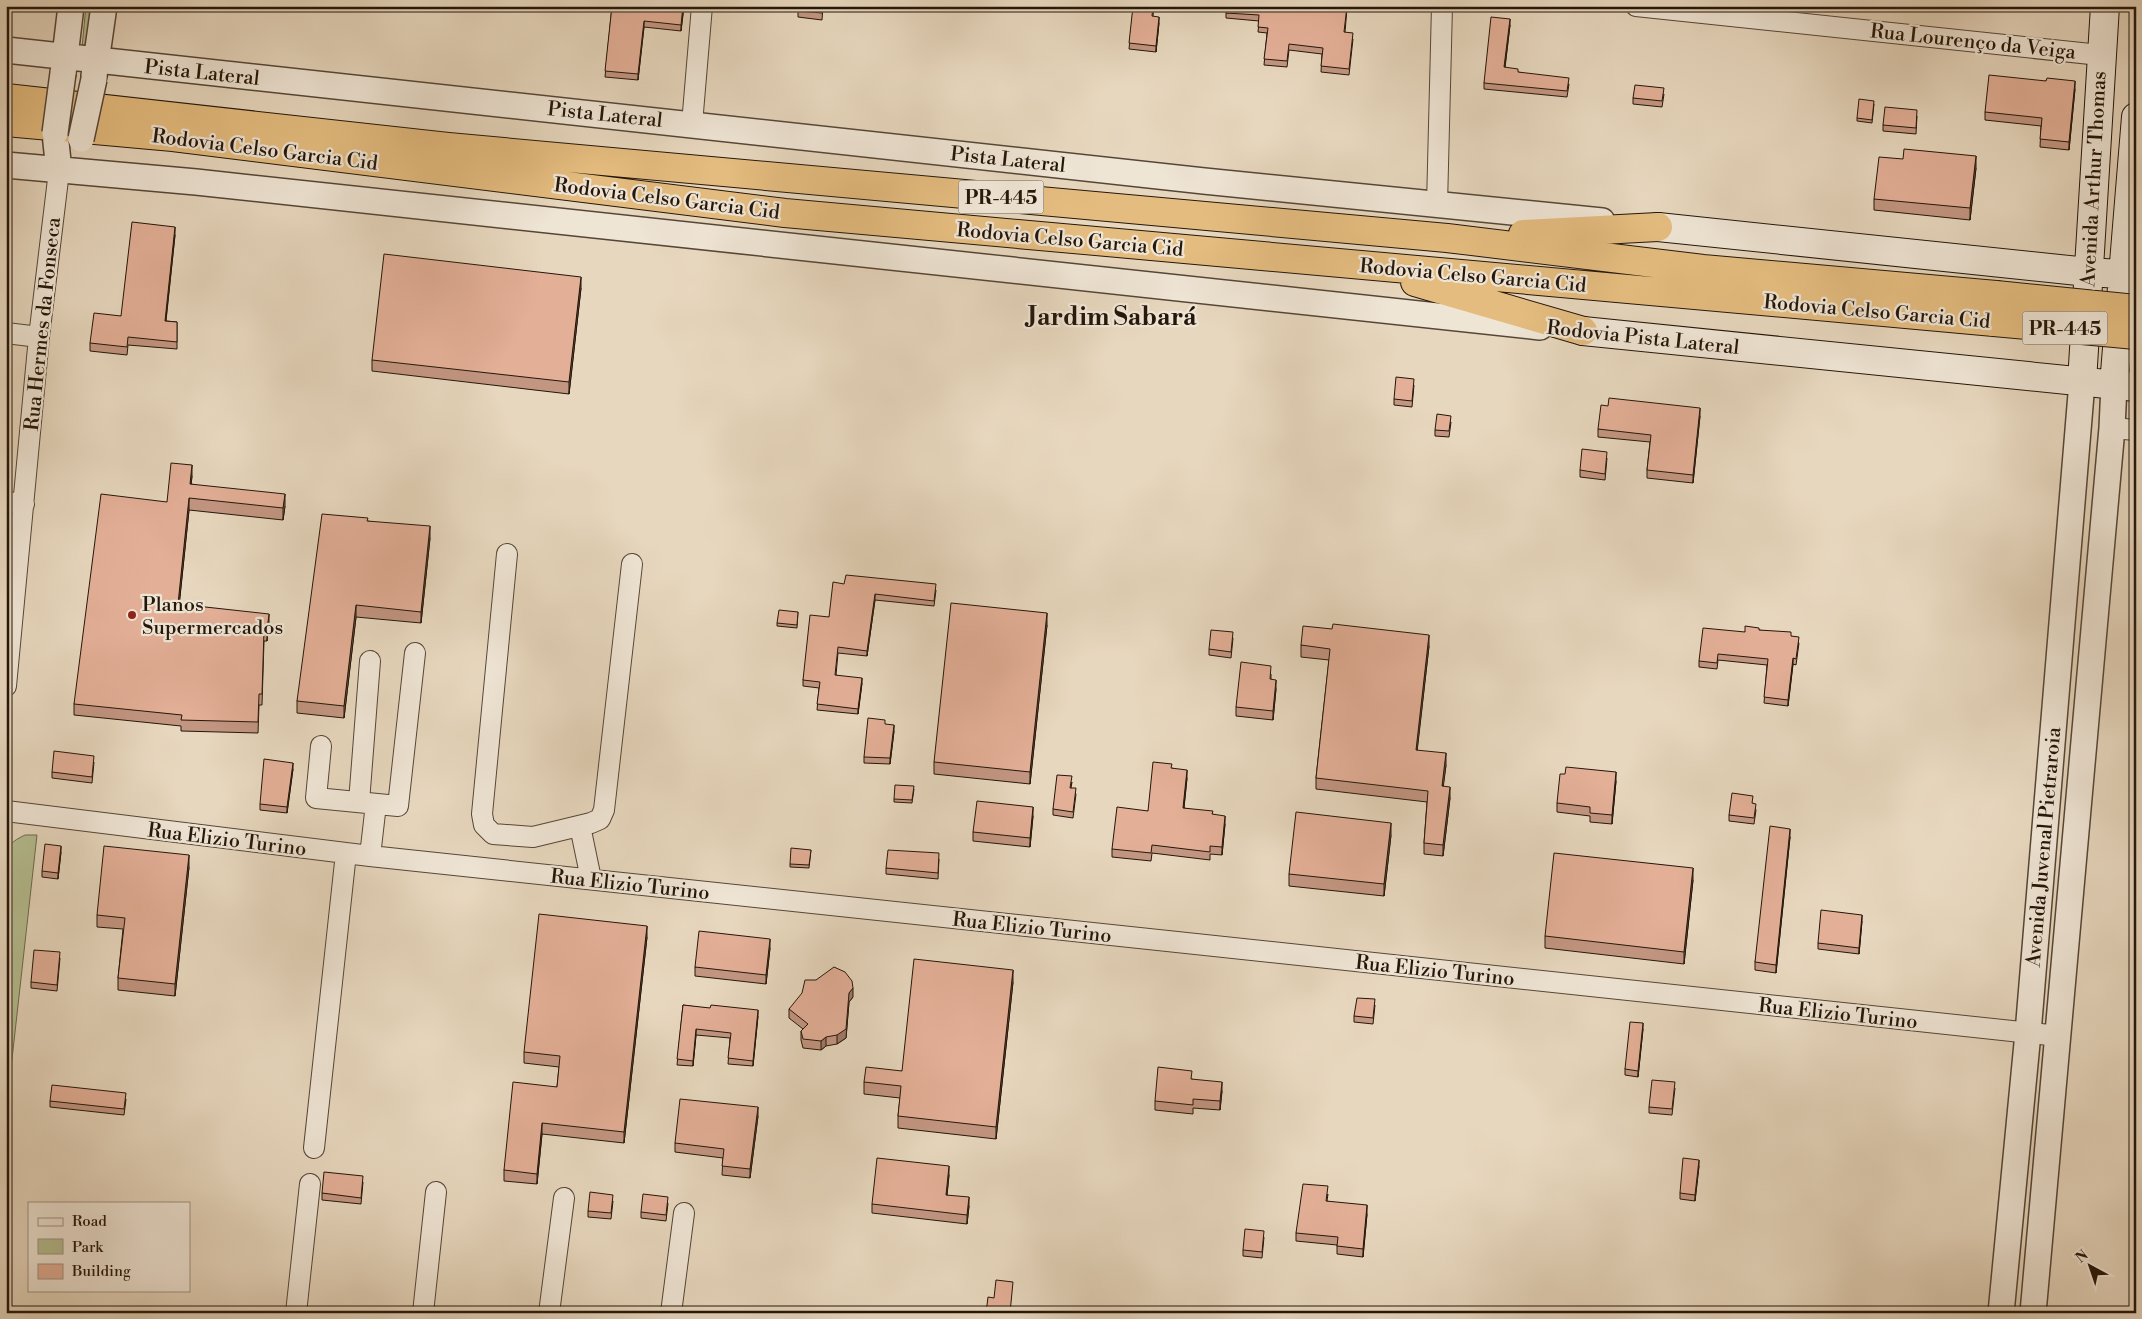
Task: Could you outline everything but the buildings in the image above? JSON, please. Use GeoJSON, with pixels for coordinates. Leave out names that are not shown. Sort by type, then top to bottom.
{"type":"FeatureCollection","features":[{"type":"Feature","properties":{"kind":"highway","name":"Rodovia Celso Garcia Cid"},"geometry":{"type":"LineString","coordinates":[[6,98],[448,147],[1447,238],[1703,269],[2136,309]]}},
{"type":"Feature","properties":{"kind":"highway","name":"Rodovia Celso Garcia Cid"},"geometry":{"type":"LineString","coordinates":[[6,122],[173,137],[785,213],[2136,335]]}},
{"type":"Feature","properties":{"kind":"highway"},"geometry":{"type":"LineString","coordinates":[[1447,238],[1658,227]]}},
{"type":"Feature","properties":{"kind":"highway"},"geometry":{"type":"LineString","coordinates":[[1356,265],[1583,331]]}},
{"type":"Feature","properties":{"kind":"main road","name":"Avenida Arthur Thomas"},"geometry":{"type":"LineString","coordinates":[[2082,382],[2104,6]]}},
{"type":"Feature","properties":{"kind":"main road","name":"Avenida Arthur Thomas"},"geometry":{"type":"LineString","coordinates":[[2125,386],[2136,117]]}},
{"type":"Feature","properties":{"kind":"main road","name":"PR-445"},"geometry":{"type":"LineString","coordinates":[[1658,227],[2129,275]]}},
{"type":"Feature","properties":{"kind":"main road","name":"Rodovia Pista Lateral"},"geometry":{"type":"LineString","coordinates":[[1583,331],[2125,386]]}},
{"type":"Feature","properties":{"kind":"street"},"geometry":{"type":"LineString","coordinates":[[59,170],[55,133],[71,6]]}},
{"type":"Feature","properties":{"kind":"street"},"geometry":{"type":"LineString","coordinates":[[59,170],[81,138],[96,70],[104,6]]}},
{"type":"Feature","properties":{"kind":"street"},"geometry":{"type":"LineString","coordinates":[[692,124],[702,6]]}},
{"type":"Feature","properties":{"kind":"street"},"geometry":{"type":"LineString","coordinates":[[1437,204],[1442,6]]}},
{"type":"Feature","properties":{"kind":"street","name":"Rua Lourenço da Veiga"},"geometry":{"type":"LineString","coordinates":[[1636,6],[2100,55]]}},
{"type":"Feature","properties":{"kind":"street","name":"Pista Lateral"},"geometry":{"type":"LineString","coordinates":[[6,50],[64,65],[96,70],[692,124],[1204,181],[1437,204]]}},
{"type":"Feature","properties":{"kind":"street"},"geometry":{"type":"LineString","coordinates":[[6,165],[59,170]]}},
{"type":"Feature","properties":{"kind":"street","name":"Rodovia Pista Lateral"},"geometry":{"type":"LineString","coordinates":[[59,170],[196,182],[1583,331]]}},
{"type":"Feature","properties":{"kind":"street","name":"Rua Hermes da Fonseca"},"geometry":{"type":"LineString","coordinates":[[7,677],[15,503],[39,337],[59,170]]}},
{"type":"Feature","properties":{"kind":"street","name":"PR-445"},"geometry":{"type":"LineString","coordinates":[[1437,204],[1658,227]]}},
{"type":"Feature","properties":{"kind":"street"},"geometry":{"type":"LineString","coordinates":[[6,333],[39,337]]}},
{"type":"Feature","properties":{"kind":"street","name":"Avenida Juvenal Pietraroia"},"geometry":{"type":"LineString","coordinates":[[2001,1313],[2028,1033],[2082,382]]}},
{"type":"Feature","properties":{"kind":"street","name":"Avenida Juvenal Pietraroia"},"geometry":{"type":"LineString","coordinates":[[2033,1313],[2059,1036],[2124,429],[2125,386]]}},
{"type":"Feature","properties":{"kind":"street"},"geometry":{"type":"LineString","coordinates":[[507,554],[482,814],[484,824],[494,834],[533,837],[580,826],[600,819],[604,810],[632,564]]}},
{"type":"Feature","properties":{"kind":"street"},"geometry":{"type":"LineString","coordinates":[[321,746],[316,798],[398,806],[414,653]]}},
{"type":"Feature","properties":{"kind":"street"},"geometry":{"type":"LineString","coordinates":[[370,661],[368,803],[370,856]]}},
{"type":"Feature","properties":{"kind":"street","name":"Rua Elizio Turino"},"geometry":{"type":"LineString","coordinates":[[6,812],[370,856],[2059,1036]]}},
{"type":"Feature","properties":{"kind":"street"},"geometry":{"type":"LineString","coordinates":[[580,826],[591,880]]}},
{"type":"Feature","properties":{"kind":"street"},"geometry":{"type":"LineString","coordinates":[[314,1148],[346,853]]}},
{"type":"Feature","properties":{"kind":"street"},"geometry":{"type":"LineString","coordinates":[[296,1313],[310,1184]]}},
{"type":"Feature","properties":{"kind":"street"},"geometry":{"type":"LineString","coordinates":[[423,1313],[436,1192]]}},
{"type":"Feature","properties":{"kind":"street"},"geometry":{"type":"LineString","coordinates":[[549,1313],[564,1198]]}},
{"type":"Feature","properties":{"kind":"street"},"geometry":{"type":"LineString","coordinates":[[671,1313],[684,1213]]}},
{"type":"Feature","properties":{"kind":"green space"},"geometry":{"type":"Polygon","coordinates":[[[86,6],[101,6],[98,44],[82,47],[86,6]]]}},
{"type":"Feature","properties":{"kind":"green space"},"geometry":{"type":"Polygon","coordinates":[[[25,835],[37,835],[6,1113],[6,865],[10,846],[25,835]]]}},
{"type":"Feature","properties":{"kind":"place","name":"Planos Supermercados"},"geometry":{"type":"Point","coordinates":[132,615]}},
{"type":"Feature","properties":{"kind":"district","name":"Jardim Sabará"},"geometry":{"type":"Point","coordinates":[1112,316]}}]}
